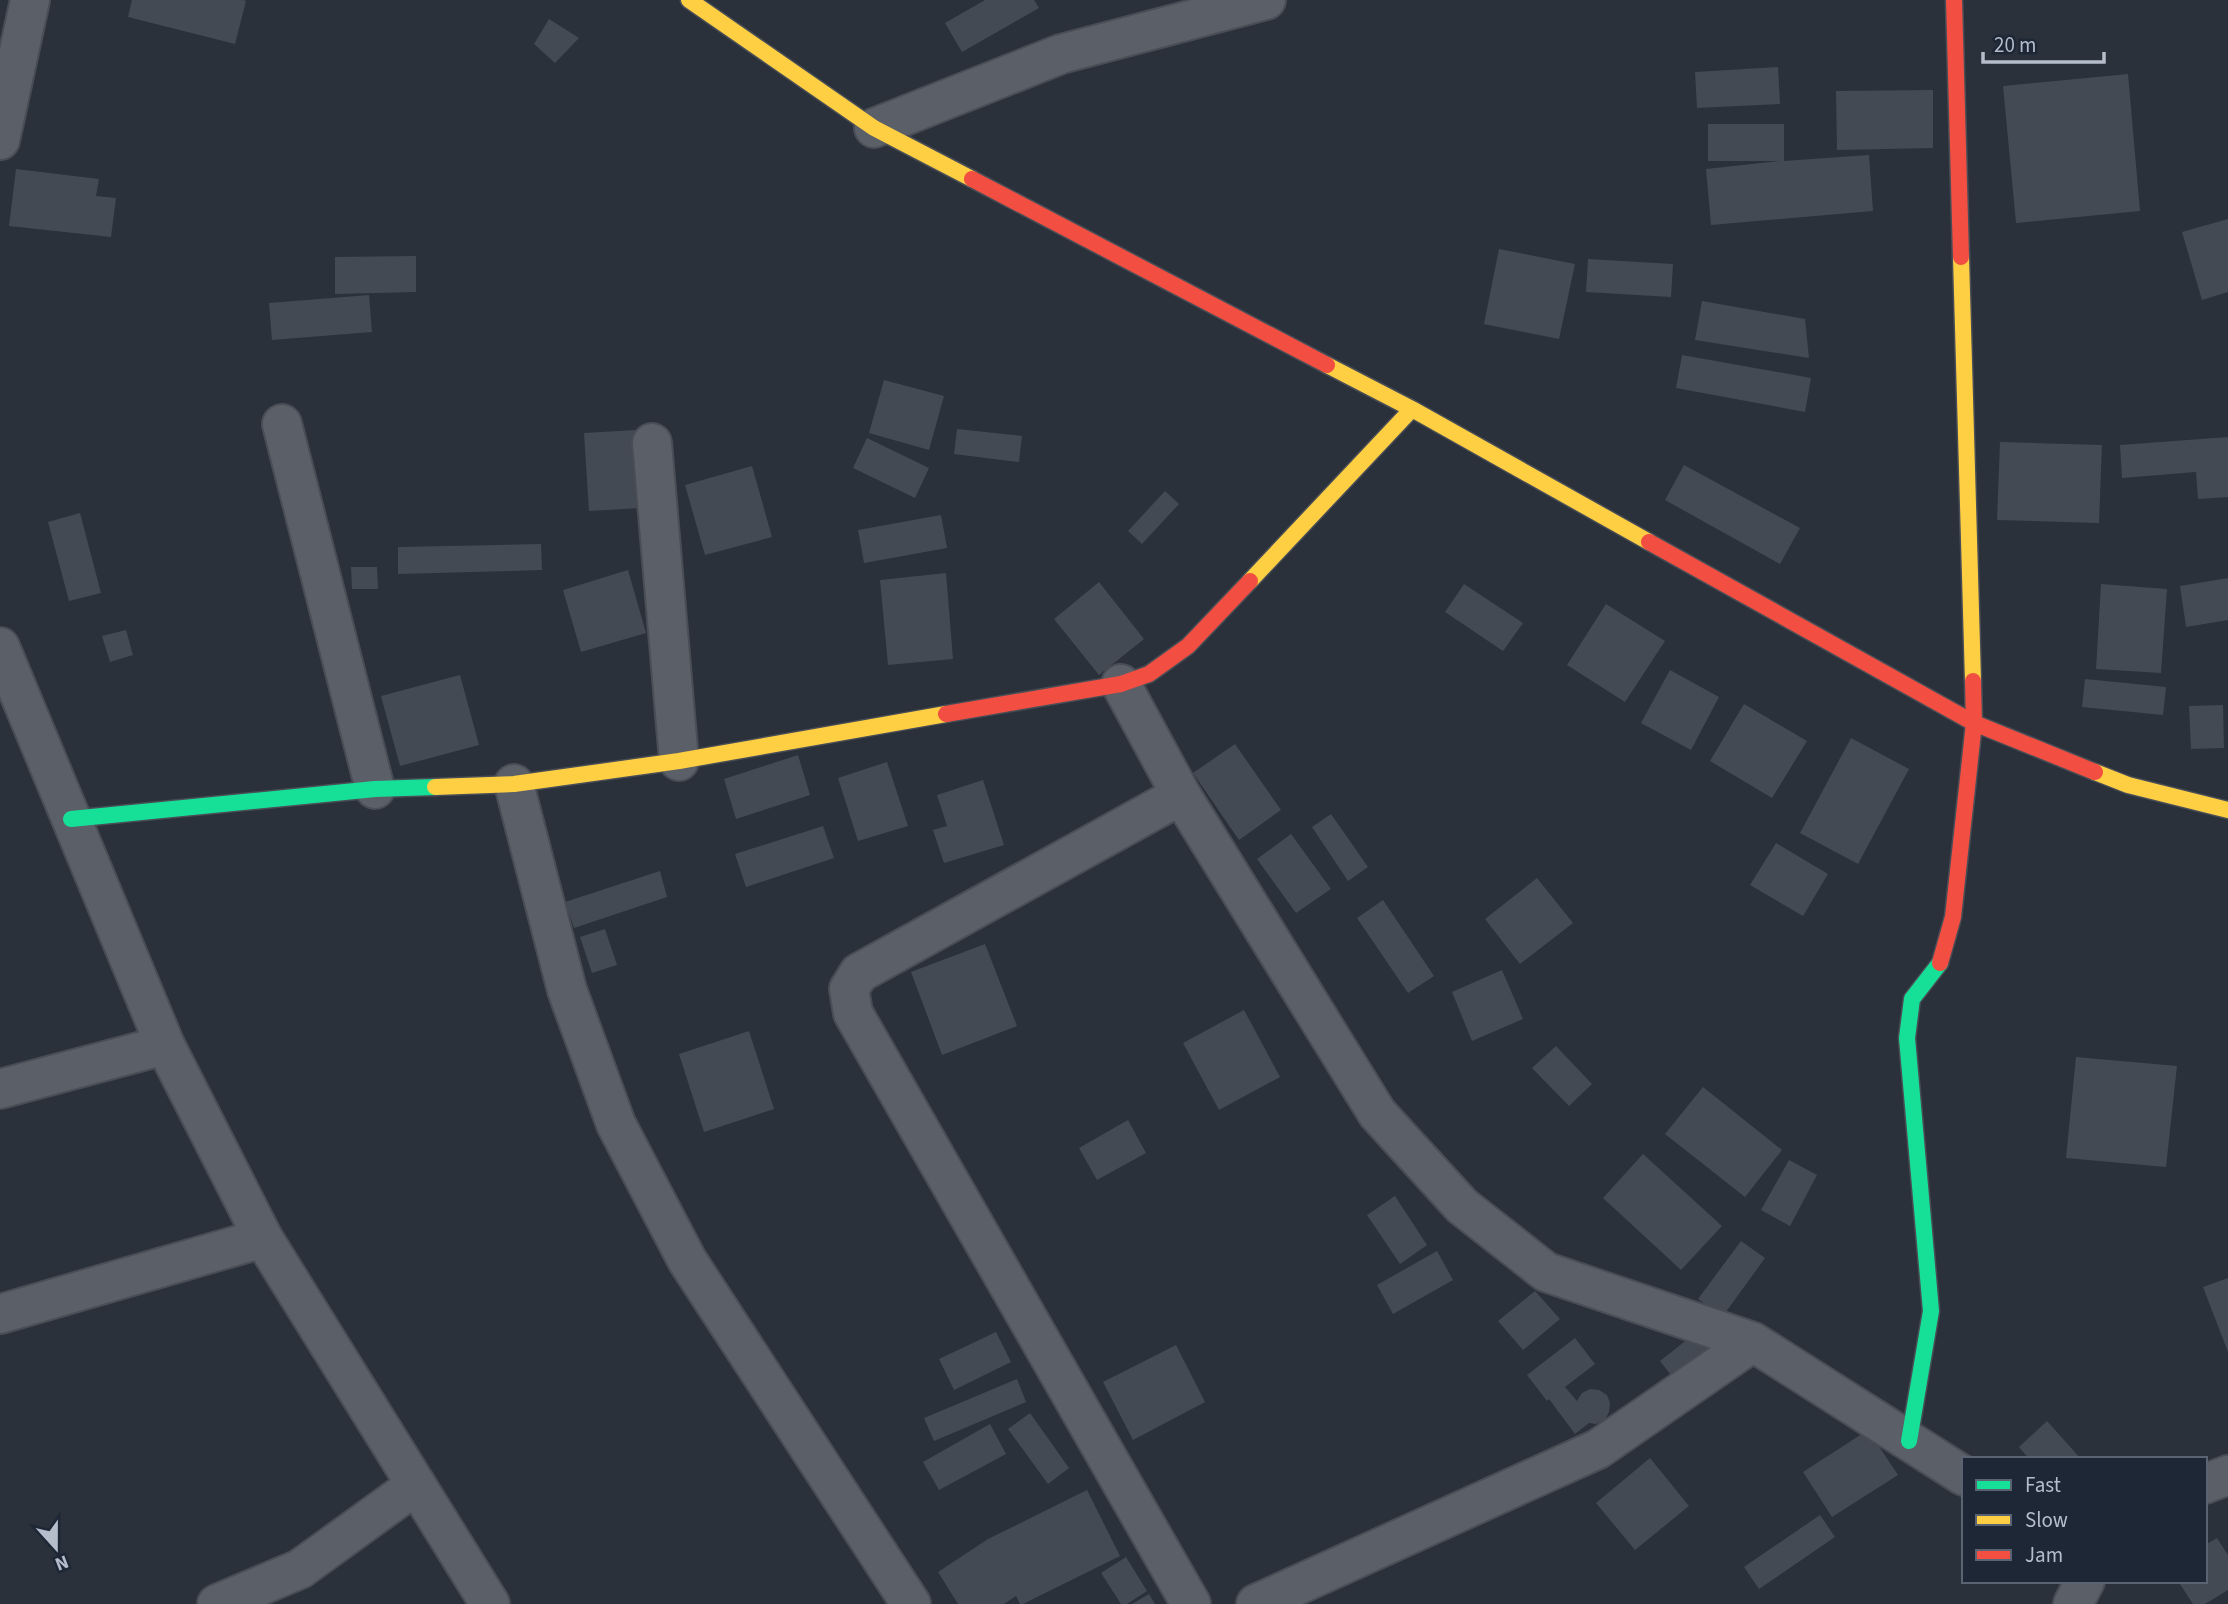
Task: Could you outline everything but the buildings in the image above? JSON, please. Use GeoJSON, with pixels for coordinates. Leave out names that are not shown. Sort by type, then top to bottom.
{"type":"FeatureCollection","features":[{"type":"Feature","properties":{"kind":"street"},"geometry":{"type":"LineString","coordinates":[[0,140],[30,0]]}},
{"type":"Feature","properties":{"kind":"street"},"geometry":{"type":"LineString","coordinates":[[689,0],[874,128],[1412,409],[1974,723],[2127,785],[2228,810]]}},
{"type":"Feature","properties":{"kind":"street"},"geometry":{"type":"LineString","coordinates":[[874,128],[1061,54],[1266,0]]}},
{"type":"Feature","properties":{"kind":"street"},"geometry":{"type":"LineString","coordinates":[[1909,1441],[1931,1311],[1907,1038],[1912,999],[1941,962],[1953,917],[1974,723],[1954,0]]}},
{"type":"Feature","properties":{"kind":"street"},"geometry":{"type":"LineString","coordinates":[[71,819],[375,789],[513,784],[680,761],[1121,684],[1149,674],[1188,646],[1412,409]]}},
{"type":"Feature","properties":{"kind":"street"},"geometry":{"type":"LineString","coordinates":[[282,424],[375,789]]}},
{"type":"Feature","properties":{"kind":"street"},"geometry":{"type":"LineString","coordinates":[[652,443],[680,761]]}},
{"type":"Feature","properties":{"kind":"street"},"geometry":{"type":"LineString","coordinates":[[1,653],[165,1045],[263,1238],[490,1604]]}},
{"type":"Feature","properties":{"kind":"street"},"geometry":{"type":"LineString","coordinates":[[1121,684],[1181,795],[1377,1113],[1462,1206],[1546,1272],[1752,1342],[1962,1475]]}},
{"type":"Feature","properties":{"kind":"street"},"geometry":{"type":"LineString","coordinates":[[513,784],[567,990],[616,1124],[687,1261],[911,1604]]}},
{"type":"Feature","properties":{"kind":"street"},"geometry":{"type":"LineString","coordinates":[[1181,795],[859,973],[849,989],[853,1013],[1191,1604]]}},
{"type":"Feature","properties":{"kind":"street"},"geometry":{"type":"LineString","coordinates":[[0,1089],[165,1045]]}},
{"type":"Feature","properties":{"kind":"street"},"geometry":{"type":"LineString","coordinates":[[0,1314],[263,1238]]}},
{"type":"Feature","properties":{"kind":"street"},"geometry":{"type":"LineString","coordinates":[[1256,1604],[1598,1449],[1752,1342]]}},
{"type":"Feature","properties":{"kind":"street"},"geometry":{"type":"LineString","coordinates":[[2207,1483],[2228,1475]]}},
{"type":"Feature","properties":{"kind":"street"},"geometry":{"type":"LineString","coordinates":[[216,1604],[300,1569],[415,1485]]}},
{"type":"Feature","properties":{"kind":"street"},"geometry":{"type":"LineString","coordinates":[[2073,1604],[2084,1583]]}},
{"type":"Feature","properties":{"kind":"traffic: fast"},"geometry":{"type":"LineString","coordinates":[[71,819],[375,789],[435,787]]}},
{"type":"Feature","properties":{"kind":"traffic: fast"},"geometry":{"type":"LineString","coordinates":[[1909,1441],[1931,1311],[1907,1038],[1912,999],[1940,963]]}},
{"type":"Feature","properties":{"kind":"traffic: slow"},"geometry":{"type":"LineString","coordinates":[[689,0],[874,128],[972,179]]}},
{"type":"Feature","properties":{"kind":"traffic: slow"},"geometry":{"type":"LineString","coordinates":[[1961,257],[1973,681]]}},
{"type":"Feature","properties":{"kind":"traffic: slow"},"geometry":{"type":"LineString","coordinates":[[1327,365],[1412,409],[1649,542]]}},
{"type":"Feature","properties":{"kind":"traffic: slow"},"geometry":{"type":"LineString","coordinates":[[1250,581],[1412,409]]}},
{"type":"Feature","properties":{"kind":"traffic: slow"},"geometry":{"type":"LineString","coordinates":[[435,787],[514,784],[679,761],[946,714]]}},
{"type":"Feature","properties":{"kind":"traffic: slow"},"geometry":{"type":"LineString","coordinates":[[2095,772],[2128,785],[2228,810]]}},
{"type":"Feature","properties":{"kind":"traffic: jam"},"geometry":{"type":"LineString","coordinates":[[1954,0],[1961,257]]}},
{"type":"Feature","properties":{"kind":"traffic: jam"},"geometry":{"type":"LineString","coordinates":[[972,179],[1327,365]]}},
{"type":"Feature","properties":{"kind":"traffic: jam"},"geometry":{"type":"LineString","coordinates":[[1649,542],[1974,723],[2095,772]]}},
{"type":"Feature","properties":{"kind":"traffic: jam"},"geometry":{"type":"LineString","coordinates":[[946,714],[1121,684],[1149,674],[1188,646],[1250,581]]}},
{"type":"Feature","properties":{"kind":"traffic: jam"},"geometry":{"type":"LineString","coordinates":[[1940,963],[1953,917],[1974,723],[1973,681]]}}]}
